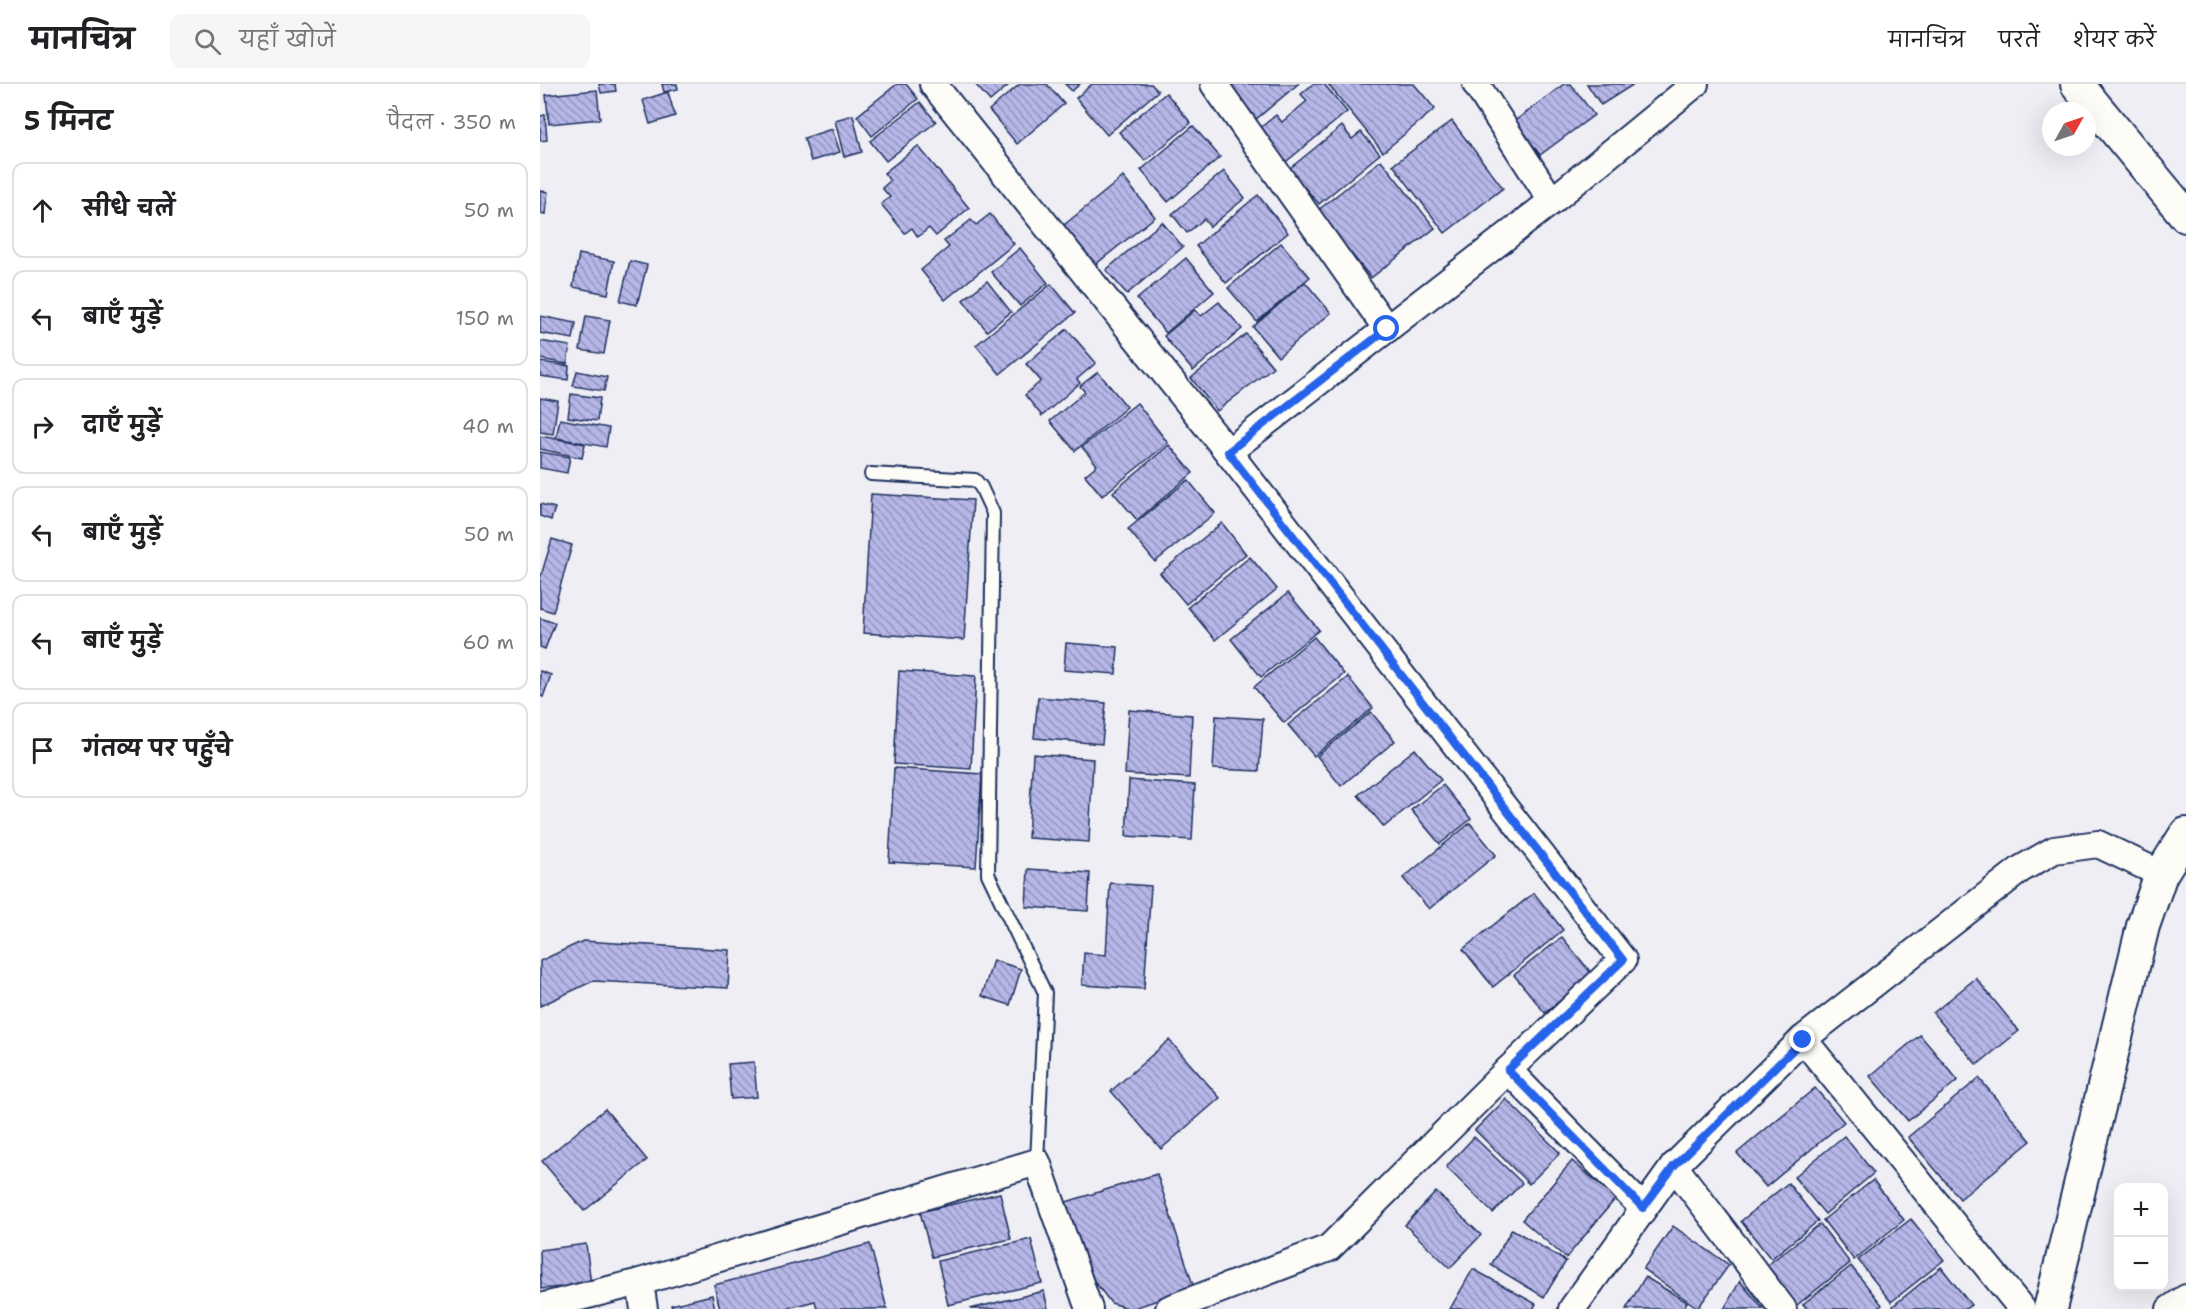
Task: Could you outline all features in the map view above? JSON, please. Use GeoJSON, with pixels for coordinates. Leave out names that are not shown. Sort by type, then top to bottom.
{"type":"FeatureCollection","features":[{"type":"Feature","properties":{"kind":"street"},"geometry":{"type":"LineString","coordinates":[[933,84],[1228,452],[1623,960],[1508,1070],[1329,1248],[1169,1309]]}},
{"type":"Feature","properties":{"kind":"street"},"geometry":{"type":"LineString","coordinates":[[1214,84],[1387,329]]}},
{"type":"Feature","properties":{"kind":"street"},"geometry":{"type":"LineString","coordinates":[[1476,84],[1552,201]]}},
{"type":"Feature","properties":{"kind":"street"},"geometry":{"type":"LineString","coordinates":[[1228,452],[1552,201],[1695,84]]}},
{"type":"Feature","properties":{"kind":"street"},"geometry":{"type":"LineString","coordinates":[[2077,84],[2186,216]]}},
{"type":"Feature","properties":{"kind":"street"},"geometry":{"type":"LineString","coordinates":[[2050,1309],[2143,926],[2161,874],[2186,834]]}},
{"type":"Feature","properties":{"kind":"street"},"geometry":{"type":"LineString","coordinates":[[1572,1309],[1674,1166],[1803,1040],[2021,869],[2054,850],[2098,844],[2161,874]]}},
{"type":"Feature","properties":{"kind":"street"},"geometry":{"type":"LineString","coordinates":[[1803,1040],[2022,1309]]}},
{"type":"Feature","properties":{"kind":"street"},"geometry":{"type":"LineString","coordinates":[[1508,1070],[1643,1208]]}},
{"type":"Feature","properties":{"kind":"street"},"geometry":{"type":"LineString","coordinates":[[540,1307],[640,1282],[1037,1162],[1089,1309]]}},
{"type":"Feature","properties":{"kind":"street"},"geometry":{"type":"LineString","coordinates":[[1674,1166],[1783,1309]]}},
{"type":"Feature","properties":{"kind":"street"},"geometry":{"type":"LineString","coordinates":[[640,1282],[644,1309]]}},
{"type":"Feature","properties":{"kind":"street"},"geometry":{"type":"LineString","coordinates":[[2170,1309],[2186,1298]]}},
{"type":"Feature","properties":{"kind":"lane"},"geometry":{"type":"LineString","coordinates":[[872,474],[975,480],[981,487],[993,513],[988,873],[1045,993],[1037,1162]]}},
{"type":"Feature","properties":{"kind":"building"},"geometry":{"type":"Polygon","coordinates":[[[599,84],[615,84],[616,91],[601,93],[599,84]]]}},
{"type":"Feature","properties":{"kind":"building"},"geometry":{"type":"Polygon","coordinates":[[[662,84],[677,84],[678,89],[664,92],[662,84]]]}},
{"type":"Feature","properties":{"kind":"building"},"geometry":{"type":"Polygon","coordinates":[[[897,84],[906,84],[918,99],[872,136],[857,116],[897,84]]]}},
{"type":"Feature","properties":{"kind":"building"},"geometry":{"type":"Polygon","coordinates":[[[975,84],[1010,84],[990,101],[975,84]]]}},
{"type":"Feature","properties":{"kind":"building"},"geometry":{"type":"Polygon","coordinates":[[[1020,84],[1047,84],[1064,104],[1017,144],[989,110],[1020,84]]]}},
{"type":"Feature","properties":{"kind":"building"},"geometry":{"type":"Polygon","coordinates":[[[1065,84],[1080,84],[1072,91],[1065,84]]]}},
{"type":"Feature","properties":{"kind":"building"},"geometry":{"type":"Polygon","coordinates":[[[1092,84],[1151,84],[1158,91],[1107,135],[1076,98],[1092,84]]]}},
{"type":"Feature","properties":{"kind":"building"},"geometry":{"type":"Polygon","coordinates":[[[1228,84],[1298,84],[1249,125],[1228,84]]]}},
{"type":"Feature","properties":{"kind":"building"},"geometry":{"type":"Polygon","coordinates":[[[1313,84],[1324,84],[1347,112],[1282,165],[1255,132],[1276,115],[1282,122],[1307,101],[1301,94],[1313,84]]]}},
{"type":"Feature","properties":{"kind":"building"},"geometry":{"type":"Polygon","coordinates":[[[1328,84],[1414,84],[1435,109],[1383,152],[1328,84]]]}},
{"type":"Feature","properties":{"kind":"building"},"geometry":{"type":"Polygon","coordinates":[[[1564,84],[1571,84],[1594,115],[1540,155],[1515,121],[1564,84]]]}},
{"type":"Feature","properties":{"kind":"building"},"geometry":{"type":"Polygon","coordinates":[[[1587,84],[1634,84],[1601,105],[1587,84]]]}},
{"type":"Feature","properties":{"kind":"building"},"geometry":{"type":"Polygon","coordinates":[[[597,90],[600,119],[549,124],[546,95],[597,90]]]}},
{"type":"Feature","properties":{"kind":"building"},"geometry":{"type":"Polygon","coordinates":[[[668,92],[675,116],[650,124],[643,100],[668,92]]]}},
{"type":"Feature","properties":{"kind":"building"},"geometry":{"type":"Polygon","coordinates":[[[1166,93],[1191,123],[1145,161],[1119,132],[1166,93]]]}},
{"type":"Feature","properties":{"kind":"building"},"geometry":{"type":"Polygon","coordinates":[[[920,102],[936,122],[886,161],[870,141],[920,102]]]}},
{"type":"Feature","properties":{"kind":"building"},"geometry":{"type":"Polygon","coordinates":[[[545,115],[547,140],[540,141],[540,116],[545,115]]]}},
{"type":"Feature","properties":{"kind":"building"},"geometry":{"type":"Polygon","coordinates":[[[853,115],[862,152],[844,157],[835,120],[853,115]]]}},
{"type":"Feature","properties":{"kind":"building"},"geometry":{"type":"Polygon","coordinates":[[[1452,121],[1503,188],[1445,233],[1393,165],[1452,121]]]}},
{"type":"Feature","properties":{"kind":"building"},"geometry":{"type":"Polygon","coordinates":[[[1193,126],[1220,157],[1168,202],[1141,170],[1193,126]]]}},
{"type":"Feature","properties":{"kind":"building"},"geometry":{"type":"Polygon","coordinates":[[[1342,126],[1352,139],[1361,132],[1380,154],[1319,204],[1289,169],[1342,126]]]}},
{"type":"Feature","properties":{"kind":"building"},"geometry":{"type":"Polygon","coordinates":[[[832,129],[840,152],[811,161],[804,138],[832,129]]]}},
{"type":"Feature","properties":{"kind":"building"},"geometry":{"type":"Polygon","coordinates":[[[918,146],[969,208],[936,236],[929,228],[918,237],[912,228],[905,233],[881,204],[890,197],[882,188],[890,181],[884,173],[918,146]]]}},
{"type":"Feature","properties":{"kind":"building"},"geometry":{"type":"Polygon","coordinates":[[[1381,160],[1435,228],[1371,278],[1317,211],[1381,160]]]}},
{"type":"Feature","properties":{"kind":"building"},"geometry":{"type":"Polygon","coordinates":[[[1224,171],[1245,198],[1210,227],[1204,219],[1187,233],[1172,214],[1224,171]]]}},
{"type":"Feature","properties":{"kind":"building"},"geometry":{"type":"Polygon","coordinates":[[[1123,177],[1155,217],[1091,268],[1059,229],[1123,177]]]}},
{"type":"Feature","properties":{"kind":"building"},"geometry":{"type":"Polygon","coordinates":[[[540,191],[548,192],[545,214],[540,213],[540,191]]]}},
{"type":"Feature","properties":{"kind":"building"},"geometry":{"type":"Polygon","coordinates":[[[1258,195],[1288,233],[1226,283],[1196,246],[1258,195]]]}},
{"type":"Feature","properties":{"kind":"building"},"geometry":{"type":"Polygon","coordinates":[[[990,214],[1014,244],[945,300],[921,270],[949,247],[944,241],[971,220],[976,225],[990,214]]]}},
{"type":"Feature","properties":{"kind":"building"},"geometry":{"type":"Polygon","coordinates":[[[1162,222],[1183,247],[1127,294],[1106,270],[1162,222]]]}},
{"type":"Feature","properties":{"kind":"building"},"geometry":{"type":"Polygon","coordinates":[[[1281,243],[1310,277],[1257,322],[1228,288],[1281,243]]]}},
{"type":"Feature","properties":{"kind":"building"},"geometry":{"type":"Polygon","coordinates":[[[1020,248],[1048,283],[1020,306],[991,272],[1020,248]]]}},
{"type":"Feature","properties":{"kind":"building"},"geometry":{"type":"Polygon","coordinates":[[[579,254],[614,261],[608,294],[573,287],[579,254]]]}},
{"type":"Feature","properties":{"kind":"building"},"geometry":{"type":"Polygon","coordinates":[[[1186,258],[1214,292],[1166,333],[1137,299],[1186,258]]]}},
{"type":"Feature","properties":{"kind":"building"},"geometry":{"type":"Polygon","coordinates":[[[630,261],[647,265],[637,305],[620,301],[630,261]]]}},
{"type":"Feature","properties":{"kind":"building"},"geometry":{"type":"Polygon","coordinates":[[[987,281],[1011,312],[987,331],[963,300],[987,281]]]}},
{"type":"Feature","properties":{"kind":"building"},"geometry":{"type":"Polygon","coordinates":[[[1305,282],[1331,313],[1278,357],[1253,327],[1305,282]]]}},
{"type":"Feature","properties":{"kind":"building"},"geometry":{"type":"Polygon","coordinates":[[[1051,284],[1075,313],[1000,374],[976,345],[1051,284]]]}},
{"type":"Feature","properties":{"kind":"building"},"geometry":{"type":"Polygon","coordinates":[[[1219,302],[1242,329],[1193,371],[1164,336],[1195,310],[1201,316],[1219,302]]]}},
{"type":"Feature","properties":{"kind":"building"},"geometry":{"type":"Polygon","coordinates":[[[540,316],[576,323],[573,339],[540,333],[540,316]]]}},
{"type":"Feature","properties":{"kind":"building"},"geometry":{"type":"Polygon","coordinates":[[[586,316],[610,320],[604,354],[580,350],[586,316]]]}},
{"type":"Feature","properties":{"kind":"building"},"geometry":{"type":"Polygon","coordinates":[[[1067,329],[1096,363],[1077,379],[1080,383],[1042,416],[1025,395],[1041,381],[1026,364],[1067,329]]]}},
{"type":"Feature","properties":{"kind":"building"},"geometry":{"type":"Polygon","coordinates":[[[1246,334],[1273,367],[1217,411],[1191,378],[1246,334]]]}},
{"type":"Feature","properties":{"kind":"building"},"geometry":{"type":"Polygon","coordinates":[[[540,341],[570,346],[567,364],[540,359],[540,341]]]}},
{"type":"Feature","properties":{"kind":"building"},"geometry":{"type":"Polygon","coordinates":[[[540,362],[569,366],[568,380],[540,376],[540,362]]]}},
{"type":"Feature","properties":{"kind":"building"},"geometry":{"type":"Polygon","coordinates":[[[577,371],[607,377],[604,391],[573,386],[577,371]]]}},
{"type":"Feature","properties":{"kind":"building"},"geometry":{"type":"Polygon","coordinates":[[[1098,372],[1127,407],[1075,451],[1050,421],[1085,392],[1080,386],[1098,372]]]}},
{"type":"Feature","properties":{"kind":"building"},"geometry":{"type":"Polygon","coordinates":[[[571,394],[600,398],[597,421],[568,417],[571,394]]]}},
{"type":"Feature","properties":{"kind":"building"},"geometry":{"type":"Polygon","coordinates":[[[540,398],[558,401],[553,434],[540,432],[540,398]]]}},
{"type":"Feature","properties":{"kind":"building"},"geometry":{"type":"Polygon","coordinates":[[[1137,403],[1168,443],[1102,496],[1085,475],[1097,465],[1082,447],[1137,403]]]}},
{"type":"Feature","properties":{"kind":"building"},"geometry":{"type":"Polygon","coordinates":[[[560,419],[609,428],[606,447],[556,438],[560,419]]]}},
{"type":"Feature","properties":{"kind":"building"},"geometry":{"type":"Polygon","coordinates":[[[540,436],[585,444],[582,458],[540,449],[540,436]]]}},
{"type":"Feature","properties":{"kind":"building"},"geometry":{"type":"Polygon","coordinates":[[[1169,445],[1193,473],[1137,520],[1113,492],[1169,445]]]}},
{"type":"Feature","properties":{"kind":"building"},"geometry":{"type":"Polygon","coordinates":[[[540,452],[570,457],[567,473],[540,468],[540,452]]]}},
{"type":"Feature","properties":{"kind":"building"},"geometry":{"type":"Polygon","coordinates":[[[1188,480],[1215,513],[1155,562],[1128,529],[1188,480]]]}},
{"type":"Feature","properties":{"kind":"building"},"geometry":{"type":"Polygon","coordinates":[[[871,494],[973,500],[964,640],[863,633],[871,494]]]}},
{"type":"Feature","properties":{"kind":"building"},"geometry":{"type":"Polygon","coordinates":[[[540,504],[555,508],[551,520],[540,516],[540,504]]]}},
{"type":"Feature","properties":{"kind":"building"},"geometry":{"type":"Polygon","coordinates":[[[1222,523],[1246,554],[1186,604],[1160,573],[1222,523]]]}},
{"type":"Feature","properties":{"kind":"building"},"geometry":{"type":"Polygon","coordinates":[[[552,539],[572,545],[553,612],[540,608],[540,579],[552,539]]]}},
{"type":"Feature","properties":{"kind":"building"},"geometry":{"type":"Polygon","coordinates":[[[1250,557],[1277,589],[1215,640],[1188,607],[1250,557]]]}},
{"type":"Feature","properties":{"kind":"building"},"geometry":{"type":"Polygon","coordinates":[[[1288,593],[1319,630],[1261,677],[1231,639],[1288,593]]]}},
{"type":"Feature","properties":{"kind":"building"},"geometry":{"type":"Polygon","coordinates":[[[540,618],[555,623],[545,649],[540,647],[540,618]]]}},
{"type":"Feature","properties":{"kind":"building"},"geometry":{"type":"Polygon","coordinates":[[[1314,637],[1344,674],[1284,723],[1254,687],[1314,637]]]}},
{"type":"Feature","properties":{"kind":"building"},"geometry":{"type":"Polygon","coordinates":[[[1066,643],[1118,647],[1116,674],[1064,670],[1066,643]]]}},
{"type":"Feature","properties":{"kind":"building"},"geometry":{"type":"Polygon","coordinates":[[[540,671],[551,675],[543,697],[540,695],[540,671]]]}},
{"type":"Feature","properties":{"kind":"building"},"geometry":{"type":"Polygon","coordinates":[[[899,671],[976,676],[971,769],[894,764],[899,671]]]}},
{"type":"Feature","properties":{"kind":"building"},"geometry":{"type":"Polygon","coordinates":[[[1348,677],[1373,708],[1314,756],[1288,725],[1348,677]]]}},
{"type":"Feature","properties":{"kind":"building"},"geometry":{"type":"Polygon","coordinates":[[[1038,697],[1106,703],[1102,744],[1034,738],[1038,697]]]}},
{"type":"Feature","properties":{"kind":"building"},"geometry":{"type":"Polygon","coordinates":[[[1129,710],[1192,715],[1189,778],[1125,774],[1129,710]]]}},
{"type":"Feature","properties":{"kind":"building"},"geometry":{"type":"Polygon","coordinates":[[[1371,712],[1395,741],[1341,786],[1317,756],[1371,712]]]}},
{"type":"Feature","properties":{"kind":"building"},"geometry":{"type":"Polygon","coordinates":[[[1216,716],[1263,719],[1259,771],[1213,769],[1216,716]]]}},
{"type":"Feature","properties":{"kind":"building"},"geometry":{"type":"Polygon","coordinates":[[[1415,749],[1441,780],[1384,827],[1358,795],[1415,749]]]}},
{"type":"Feature","properties":{"kind":"building"},"geometry":{"type":"Polygon","coordinates":[[[1033,754],[1093,759],[1089,842],[1028,838],[1033,754]]]}},
{"type":"Feature","properties":{"kind":"building"},"geometry":{"type":"Polygon","coordinates":[[[894,768],[982,774],[976,867],[889,862],[894,768]]]}},
{"type":"Feature","properties":{"kind":"building"},"geometry":{"type":"Polygon","coordinates":[[[1129,780],[1195,785],[1192,840],[1126,836],[1129,780]]]}},
{"type":"Feature","properties":{"kind":"building"},"geometry":{"type":"Polygon","coordinates":[[[1443,785],[1471,819],[1440,844],[1411,810],[1443,785]]]}},
{"type":"Feature","properties":{"kind":"building"},"geometry":{"type":"Polygon","coordinates":[[[1470,823],[1496,855],[1429,909],[1403,878],[1470,823]]]}},
{"type":"Feature","properties":{"kind":"building"},"geometry":{"type":"Polygon","coordinates":[[[1028,869],[1090,873],[1088,911],[1026,907],[1028,869]]]}},
{"type":"Feature","properties":{"kind":"building"},"geometry":{"type":"Polygon","coordinates":[[[1110,883],[1151,886],[1144,989],[1082,985],[1084,953],[1106,955],[1110,883]]]}},
{"type":"Feature","properties":{"kind":"building"},"geometry":{"type":"Polygon","coordinates":[[[1534,893],[1563,930],[1493,987],[1463,949],[1534,893]]]}},
{"type":"Feature","properties":{"kind":"building"},"geometry":{"type":"Polygon","coordinates":[[[1562,937],[1592,974],[1545,1013],[1514,975],[1562,937]]]}},
{"type":"Feature","properties":{"kind":"building"},"geometry":{"type":"Polygon","coordinates":[[[583,941],[730,950],[728,988],[593,981],[540,1006],[540,961],[583,941]]]}},
{"type":"Feature","properties":{"kind":"building"},"geometry":{"type":"Polygon","coordinates":[[[993,960],[1021,969],[1010,1005],[982,996],[993,960]]]}},
{"type":"Feature","properties":{"kind":"building"},"geometry":{"type":"Polygon","coordinates":[[[1976,978],[2019,1031],[1977,1065],[1933,1013],[1976,978]]]}},
{"type":"Feature","properties":{"kind":"building"},"geometry":{"type":"Polygon","coordinates":[[[1920,1035],[1958,1080],[1908,1121],[1870,1076],[1920,1035]]]}},
{"type":"Feature","properties":{"kind":"building"},"geometry":{"type":"Polygon","coordinates":[[[1169,1040],[1220,1098],[1161,1149],[1111,1091],[1169,1040]]]}},
{"type":"Feature","properties":{"kind":"building"},"geometry":{"type":"Polygon","coordinates":[[[754,1062],[757,1097],[731,1099],[728,1064],[754,1062]]]}},
{"type":"Feature","properties":{"kind":"building"},"geometry":{"type":"Polygon","coordinates":[[[1979,1078],[2031,1141],[1960,1199],[1908,1137],[1979,1078]]]}},
{"type":"Feature","properties":{"kind":"building"},"geometry":{"type":"Polygon","coordinates":[[[1815,1088],[1844,1122],[1766,1187],[1737,1153],[1815,1088]]]}},
{"type":"Feature","properties":{"kind":"building"},"geometry":{"type":"Polygon","coordinates":[[[1506,1099],[1560,1153],[1529,1184],[1475,1130],[1506,1099]]]}},
{"type":"Feature","properties":{"kind":"building"},"geometry":{"type":"Polygon","coordinates":[[[605,1109],[647,1160],[584,1211],[542,1161],[605,1109]]]}},
{"type":"Feature","properties":{"kind":"building"},"geometry":{"type":"Polygon","coordinates":[[[1844,1136],[1874,1173],[1825,1214],[1794,1177],[1844,1136]]]}},
{"type":"Feature","properties":{"kind":"building"},"geometry":{"type":"Polygon","coordinates":[[[1474,1137],[1522,1183],[1493,1213],[1446,1167],[1474,1137]]]}},
{"type":"Feature","properties":{"kind":"building"},"geometry":{"type":"Polygon","coordinates":[[[1572,1161],[1616,1198],[1566,1258],[1522,1220],[1572,1161]]]}},
{"type":"Feature","properties":{"kind":"building"},"geometry":{"type":"Polygon","coordinates":[[[1157,1174],[1194,1288],[1131,1309],[1111,1303],[1088,1273],[1066,1202],[1157,1174]]]}},
{"type":"Feature","properties":{"kind":"building"},"geometry":{"type":"Polygon","coordinates":[[[1873,1180],[1904,1220],[1854,1260],[1823,1220],[1873,1180]]]}},
{"type":"Feature","properties":{"kind":"building"},"geometry":{"type":"Polygon","coordinates":[[[1788,1183],[1818,1221],[1771,1259],[1741,1221],[1788,1183]]]}},
{"type":"Feature","properties":{"kind":"building"},"geometry":{"type":"Polygon","coordinates":[[[1436,1192],[1481,1235],[1450,1268],[1405,1225],[1436,1192]]]}},
{"type":"Feature","properties":{"kind":"building"},"geometry":{"type":"Polygon","coordinates":[[[1000,1193],[1011,1239],[932,1257],[920,1212],[1000,1193]]]}},
{"type":"Feature","properties":{"kind":"building"},"geometry":{"type":"Polygon","coordinates":[[[1911,1219],[1944,1260],[1891,1302],[1858,1260],[1911,1219]]]}},
{"type":"Feature","properties":{"kind":"building"},"geometry":{"type":"Polygon","coordinates":[[[1820,1224],[1850,1263],[1797,1305],[1766,1266],[1820,1224]]]}},
{"type":"Feature","properties":{"kind":"building"},"geometry":{"type":"Polygon","coordinates":[[[1673,1226],[1729,1265],[1698,1308],[1643,1269],[1673,1226]]]}},
{"type":"Feature","properties":{"kind":"building"},"geometry":{"type":"Polygon","coordinates":[[[1512,1229],[1566,1261],[1544,1297],[1491,1265],[1512,1229]]]}},
{"type":"Feature","properties":{"kind":"building"},"geometry":{"type":"Polygon","coordinates":[[[1031,1239],[1042,1283],[948,1305],[938,1261],[1031,1239]]]}},
{"type":"Feature","properties":{"kind":"building"},"geometry":{"type":"Polygon","coordinates":[[[586,1244],[591,1284],[541,1289],[540,1250],[586,1244]]]}},
{"type":"Feature","properties":{"kind":"building"},"geometry":{"type":"Polygon","coordinates":[[[870,1244],[887,1309],[817,1309],[815,1301],[784,1309],[720,1309],[714,1285],[870,1244]]]}},
{"type":"Feature","properties":{"kind":"building"},"geometry":{"type":"Polygon","coordinates":[[[1851,1266],[1882,1305],[1877,1309],[1807,1309],[1803,1304],[1851,1266]]]}},
{"type":"Feature","properties":{"kind":"building"},"geometry":{"type":"Polygon","coordinates":[[[1941,1267],[1971,1305],[1965,1309],[1895,1309],[1893,1306],[1941,1267]]]}},
{"type":"Feature","properties":{"kind":"building"},"geometry":{"type":"Polygon","coordinates":[[[1473,1269],[1536,1304],[1533,1309],[1450,1309],[1473,1269]]]}},
{"type":"Feature","properties":{"kind":"building"},"geometry":{"type":"Polygon","coordinates":[[[1645,1277],[1687,1302],[1683,1309],[1626,1309],[1645,1277]]]}},
{"type":"Feature","properties":{"kind":"building"},"geometry":{"type":"Polygon","coordinates":[[[1740,1281],[1763,1309],[1724,1309],[1740,1281]]]}},
{"type":"Feature","properties":{"kind":"building"},"geometry":{"type":"Polygon","coordinates":[[[1044,1291],[1048,1309],[970,1309],[1044,1291]]]}},
{"type":"Feature","properties":{"kind":"building"},"geometry":{"type":"Polygon","coordinates":[[[712,1295],[715,1309],[672,1309],[671,1305],[712,1295]]]}},
{"type":"Feature","properties":{"kind":"route"},"geometry":{"type":"LineString","coordinates":[[1387,329],[1228,452],[1623,960],[1508,1070],[1643,1208],[1674,1166],[1803,1040]]}}]}
